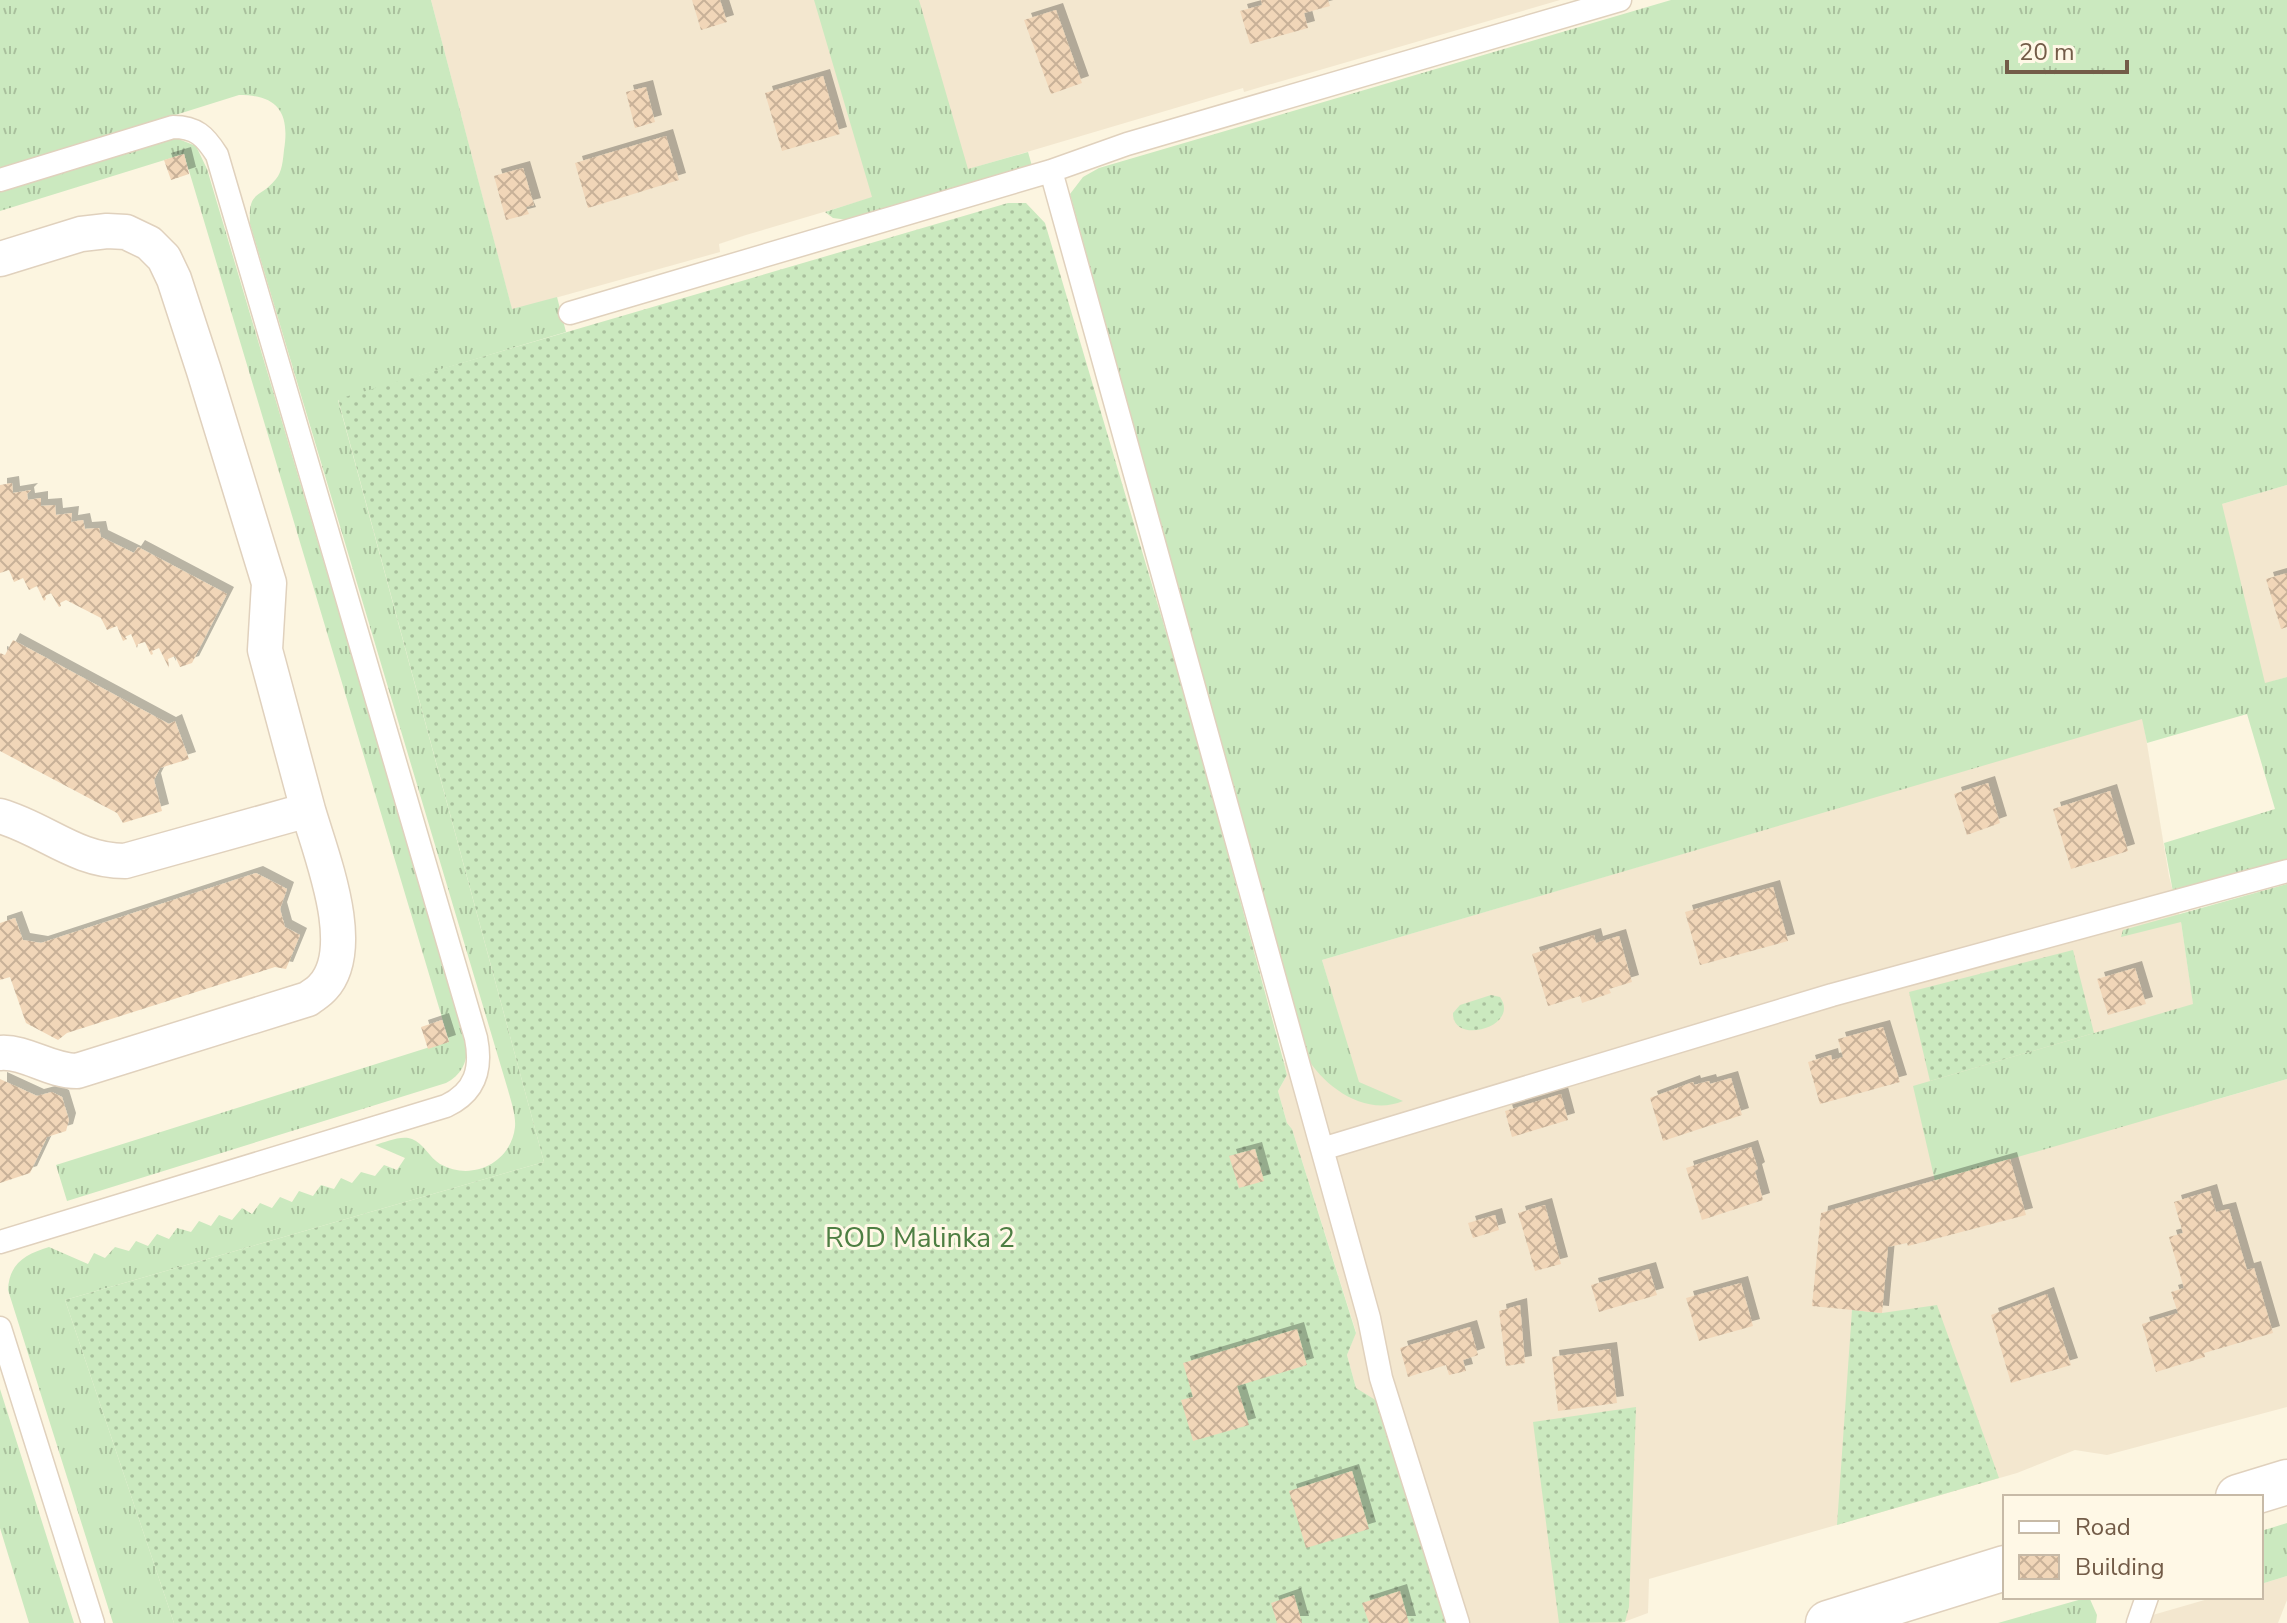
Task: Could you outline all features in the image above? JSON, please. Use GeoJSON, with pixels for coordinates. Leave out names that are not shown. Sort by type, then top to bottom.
{"type":"FeatureCollection","features":[{"type":"Feature","properties":{"kind":"street"},"geometry":{"type":"LineString","coordinates":[[0,259],[81,234],[107,231],[126,232],[149,243],[164,258],[183,305],[269,583],[265,650],[335,901],[340,939],[331,974],[324,986],[308,999],[77,1071],[53,1069],[18,1055],[0,1053]]}},
{"type":"Feature","properties":{"kind":"street"},"geometry":{"type":"LineString","coordinates":[[0,816],[88,857],[125,861],[308,810]]}},
{"type":"Feature","properties":{"kind":"street"},"geometry":{"type":"LineString","coordinates":[[2245,1495],[2287,1482]]}},
{"type":"Feature","properties":{"kind":"street"},"geometry":{"type":"LineString","coordinates":[[1828,1623],[2003,1569]]}},
{"type":"Feature","properties":{"kind":"lane"},"geometry":{"type":"LineString","coordinates":[[570,313],[1051,171],[1127,144],[1620,0]]}},
{"type":"Feature","properties":{"kind":"lane"},"geometry":{"type":"LineString","coordinates":[[0,180],[173,127],[187,127],[202,133],[217,155],[479,1055],[478,1071],[470,1090],[458,1101],[446,1106],[0,1242]]}},
{"type":"Feature","properties":{"kind":"lane"},"geometry":{"type":"LineString","coordinates":[[1051,171],[1369,1318],[1381,1378],[1458,1623]]}},
{"type":"Feature","properties":{"kind":"lane"},"geometry":{"type":"LineString","coordinates":[[1322,1149],[1832,995],[2287,871]]}},
{"type":"Feature","properties":{"kind":"lane"},"geometry":{"type":"LineString","coordinates":[[0,1328],[93,1623]]}},
{"type":"Feature","properties":{"kind":"lane"},"geometry":{"type":"LineString","coordinates":[[2138,1623],[2146,1599]]}},
{"type":"Feature","properties":{"kind":"shaded area"},"geometry":{"type":"Polygon","coordinates":[[[431,0],[1560,0],[1244,92],[1243,88],[746,235],[719,244],[720,252],[512,310],[431,0]]]}},
{"type":"Feature","properties":{"kind":"shaded area"},"geometry":{"type":"Polygon","coordinates":[[[2287,485],[2287,677],[2143,720],[2169,876],[2181,922],[2208,1102],[2287,1079],[2287,1407],[2107,1455],[2075,1450],[2017,1473],[1649,1579],[1648,1613],[1621,1623],[1449,1623],[1356,1388],[1347,1355],[1356,1332],[1278,1091],[1287,1075],[1284,1063],[1346,1042],[1322,960],[1780,825],[2102,539],[2287,485]]]}},
{"type":"Feature","properties":{"kind":"shaded area"},"geometry":{"type":"Polygon","coordinates":[[[2287,1576],[2287,1600],[2278,1623],[2125,1623],[2208,1599],[2263,1599],[2263,1583],[2287,1576]]]}},
{"type":"Feature","properties":{"kind":"green space"},"geometry":{"type":"Polygon","coordinates":[[[0,0],[431,0],[512,309],[557,297],[566,332],[338,400],[544,1162],[65,1300],[174,1623],[113,1623],[8,1290],[15,1266],[33,1253],[49,1247],[88,1264],[94,1253],[105,1258],[115,1247],[129,1251],[136,1241],[148,1246],[157,1234],[169,1239],[177,1228],[191,1232],[199,1221],[211,1226],[219,1215],[232,1220],[242,1208],[252,1214],[260,1203],[272,1208],[280,1197],[292,1202],[299,1191],[313,1196],[321,1185],[334,1189],[341,1178],[352,1183],[361,1172],[375,1176],[384,1165],[397,1170],[405,1158],[375,1145],[398,1138],[416,1141],[436,1161],[452,1169],[477,1170],[488,1166],[506,1150],[512,1140],[515,1118],[250,224],[253,200],[270,186],[281,169],[285,137],[283,116],[263,98],[239,95],[0,170],[0,0]]]}},
{"type":"Feature","properties":{"kind":"green space"},"geometry":{"type":"Polygon","coordinates":[[[814,0],[919,0],[968,169],[1028,152],[1032,166],[848,220],[833,218],[825,212],[872,197],[814,0]]]}},
{"type":"Feature","properties":{"kind":"green space"},"geometry":{"type":"Polygon","coordinates":[[[1671,0],[2287,0],[2287,485],[2222,504],[2265,683],[2287,677],[2287,860],[2173,892],[2164,843],[2275,809],[2247,714],[2147,743],[2142,719],[1322,960],[1359,1082],[1403,1101],[1389,1105],[1361,1102],[1335,1088],[1306,1056],[1070,194],[1083,177],[1099,168],[1671,0]]]}},
{"type":"Feature","properties":{"kind":"green space"},"geometry":{"type":"Polygon","coordinates":[[[176,138],[196,146],[207,169],[467,1050],[460,1072],[446,1083],[67,1201],[56,1165],[449,1041],[184,154],[0,211],[0,192],[176,138]]]}},
{"type":"Feature","properties":{"kind":"green space","name":"ROD Malinka 2"},"geometry":{"type":"Polygon","coordinates":[[[1008,203],[1026,203],[1045,223],[1189,710],[1284,1063],[1287,1075],[1278,1091],[1356,1333],[1347,1355],[1356,1388],[1377,1401],[1449,1623],[174,1623],[65,1300],[544,1162],[338,399],[1008,203]]]}},
{"type":"Feature","properties":{"kind":"green space"},"geometry":{"type":"Polygon","coordinates":[[[2287,884],[2287,1079],[1935,1181],[1913,1086],[2193,1004],[2181,922],[2121,937],[2123,930],[2287,884]]]}},
{"type":"Feature","properties":{"kind":"green space"},"geometry":{"type":"Polygon","coordinates":[[[2073,950],[2094,1033],[1930,1081],[1909,992],[2073,950]]]}},
{"type":"Feature","properties":{"kind":"green space"},"geometry":{"type":"Polygon","coordinates":[[[1491,995],[1500,997],[1504,1008],[1494,1024],[1473,1030],[1463,1029],[1456,1023],[1453,1013],[1460,1005],[1491,995]]]}},
{"type":"Feature","properties":{"kind":"green space"},"geometry":{"type":"Polygon","coordinates":[[[1937,1305],[1999,1478],[1837,1525],[1852,1310],[1882,1313],[1937,1305]]]}},
{"type":"Feature","properties":{"kind":"green space"},"geometry":{"type":"Polygon","coordinates":[[[0,1389],[74,1623],[29,1623],[0,1528],[0,1389]]]}},
{"type":"Feature","properties":{"kind":"green space"},"geometry":{"type":"Polygon","coordinates":[[[1636,1407],[1629,1607],[1625,1622],[1559,1623],[1533,1422],[1636,1407]]]}},
{"type":"Feature","properties":{"kind":"green space"},"geometry":{"type":"Polygon","coordinates":[[[2287,1523],[2287,1576],[2263,1583],[2263,1530],[2287,1523]]]}},
{"type":"Feature","properties":{"kind":"green space"},"geometry":{"type":"Polygon","coordinates":[[[2082,1599],[2090,1599],[2097,1615],[2096,1623],[1998,1623],[2082,1599]]]}},
{"type":"Feature","properties":{"kind":"building"},"geometry":{"type":"Polygon","coordinates":[[[692,0],[720,0],[727,22],[701,30],[692,0]]]}},
{"type":"Feature","properties":{"kind":"building"},"geometry":{"type":"Polygon","coordinates":[[[1261,0],[1328,0],[1330,6],[1304,13],[1308,28],[1250,44],[1240,11],[1262,5],[1261,0]]]}},
{"type":"Feature","properties":{"kind":"building"},"geometry":{"type":"Polygon","coordinates":[[[1056,10],[1082,83],[1051,94],[1024,20],[1056,10]]]}},
{"type":"Feature","properties":{"kind":"building"},"geometry":{"type":"Polygon","coordinates":[[[823,76],[840,134],[782,151],[765,93],[823,76]]]}},
{"type":"Feature","properties":{"kind":"building"},"geometry":{"type":"Polygon","coordinates":[[[646,87],[655,122],[635,128],[626,92],[646,87]]]}},
{"type":"Feature","properties":{"kind":"building"},"geometry":{"type":"Polygon","coordinates":[[[666,136],[679,180],[588,208],[575,163],[666,136]]]}},
{"type":"Feature","properties":{"kind":"building"},"geometry":{"type":"Polygon","coordinates":[[[184,154],[189,174],[171,180],[164,160],[184,154]]]}},
{"type":"Feature","properties":{"kind":"building"},"geometry":{"type":"Polygon","coordinates":[[[523,168],[534,205],[526,207],[529,214],[506,220],[494,176],[523,168]]]}},
{"type":"Feature","properties":{"kind":"building"},"geometry":{"type":"Polygon","coordinates":[[[12,483],[13,493],[31,490],[27,494],[28,500],[41,498],[41,506],[55,505],[56,515],[72,513],[71,522],[83,520],[85,529],[99,528],[101,537],[134,553],[138,547],[227,594],[192,663],[180,667],[175,656],[168,659],[169,668],[159,648],[151,655],[145,642],[138,644],[137,648],[131,634],[123,641],[117,626],[107,630],[101,618],[66,600],[59,607],[51,593],[45,596],[44,601],[37,586],[29,590],[23,578],[14,582],[9,570],[0,573],[0,485],[12,483]]]}},
{"type":"Feature","properties":{"kind":"building"},"geometry":{"type":"Polygon","coordinates":[[[2287,573],[2287,627],[2281,629],[2266,579],[2287,573]]]}},
{"type":"Feature","properties":{"kind":"building"},"geometry":{"type":"Polygon","coordinates":[[[13,640],[169,724],[175,721],[189,759],[160,768],[154,780],[162,811],[123,823],[117,813],[0,751],[0,653],[5,655],[13,640]]]}},
{"type":"Feature","properties":{"kind":"building"},"geometry":{"type":"Polygon","coordinates":[[[1988,783],[2000,823],[1967,835],[1954,794],[1988,783]]]}},
{"type":"Feature","properties":{"kind":"building"},"geometry":{"type":"Polygon","coordinates":[[[2110,791],[2128,851],[2071,869],[2053,809],[2110,791]]]}},
{"type":"Feature","properties":{"kind":"building"},"geometry":{"type":"Polygon","coordinates":[[[256,873],[287,889],[280,909],[285,927],[300,935],[286,969],[275,967],[67,1033],[58,1040],[26,1023],[10,977],[0,980],[0,923],[15,918],[23,940],[41,943],[256,873]]]}},
{"type":"Feature","properties":{"kind":"building"},"geometry":{"type":"Polygon","coordinates":[[[1773,887],[1788,941],[1700,965],[1685,912],[1773,887]]]}},
{"type":"Feature","properties":{"kind":"building"},"geometry":{"type":"Polygon","coordinates":[[[1594,935],[1596,943],[1619,936],[1632,982],[1609,989],[1611,993],[1582,1003],[1580,996],[1548,1006],[1532,954],[1594,935]]]}},
{"type":"Feature","properties":{"kind":"building"},"geometry":{"type":"Polygon","coordinates":[[[2135,968],[2146,1004],[2108,1015],[2097,979],[2135,968]]]}},
{"type":"Feature","properties":{"kind":"building"},"geometry":{"type":"Polygon","coordinates":[[[442,1020],[449,1042],[428,1049],[421,1027],[442,1020]]]}},
{"type":"Feature","properties":{"kind":"building"},"geometry":{"type":"Polygon","coordinates":[[[1883,1027],[1900,1082],[1820,1104],[1808,1062],[1831,1055],[1832,1060],[1843,1057],[1838,1039],[1883,1027]]]}},
{"type":"Feature","properties":{"kind":"building"},"geometry":{"type":"Polygon","coordinates":[[[1731,1078],[1742,1115],[1663,1141],[1650,1098],[1693,1082],[1694,1085],[1709,1081],[1710,1084],[1731,1078]]]}},
{"type":"Feature","properties":{"kind":"building"},"geometry":{"type":"Polygon","coordinates":[[[0,1079],[37,1096],[52,1092],[62,1097],[69,1120],[66,1131],[47,1137],[30,1173],[0,1183],[0,1079]]]}},
{"type":"Feature","properties":{"kind":"building"},"geometry":{"type":"Polygon","coordinates":[[[1561,1094],[1568,1120],[1512,1137],[1505,1111],[1561,1094]]]}},
{"type":"Feature","properties":{"kind":"building"},"geometry":{"type":"Polygon","coordinates":[[[1751,1147],[1763,1200],[1702,1220],[1686,1168],[1751,1147]]]}},
{"type":"Feature","properties":{"kind":"building"},"geometry":{"type":"Polygon","coordinates":[[[1255,1149],[1264,1181],[1239,1188],[1229,1156],[1255,1149]]]}},
{"type":"Feature","properties":{"kind":"building"},"geometry":{"type":"Polygon","coordinates":[[[2010,1159],[2026,1215],[1908,1246],[1907,1243],[1888,1247],[1882,1313],[1812,1306],[1821,1213],[2010,1159]]]}},
{"type":"Feature","properties":{"kind":"building"},"geometry":{"type":"Polygon","coordinates":[[[2210,1191],[2216,1212],[2229,1209],[2247,1270],[2254,1268],[2273,1333],[2204,1353],[2205,1357],[2156,1372],[2142,1324],[2178,1313],[2171,1292],[2184,1288],[2169,1237],[2183,1233],[2174,1202],[2210,1191]]]}},
{"type":"Feature","properties":{"kind":"building"},"geometry":{"type":"Polygon","coordinates":[[[1545,1205],[1561,1264],[1535,1271],[1518,1213],[1545,1205]]]}},
{"type":"Feature","properties":{"kind":"building"},"geometry":{"type":"Polygon","coordinates":[[[1495,1215],[1499,1230],[1473,1238],[1468,1223],[1495,1215]]]}},
{"type":"Feature","properties":{"kind":"building"},"geometry":{"type":"Polygon","coordinates":[[[1649,1269],[1657,1295],[1599,1312],[1591,1285],[1649,1269]]]}},
{"type":"Feature","properties":{"kind":"building"},"geometry":{"type":"Polygon","coordinates":[[[1741,1283],[1753,1326],[1699,1341],[1686,1298],[1741,1283]]]}},
{"type":"Feature","properties":{"kind":"building"},"geometry":{"type":"Polygon","coordinates":[[[2047,1294],[2071,1365],[2011,1383],[1991,1315],[2047,1294]]]}},
{"type":"Feature","properties":{"kind":"building"},"geometry":{"type":"Polygon","coordinates":[[[1520,1305],[1525,1363],[1506,1366],[1499,1311],[1520,1305]]]}},
{"type":"Feature","properties":{"kind":"building"},"geometry":{"type":"Polygon","coordinates":[[[1470,1327],[1478,1355],[1463,1360],[1466,1371],[1449,1375],[1446,1365],[1408,1377],[1400,1348],[1470,1327]]]}},
{"type":"Feature","properties":{"kind":"building"},"geometry":{"type":"Polygon","coordinates":[[[1297,1329],[1307,1365],[1237,1386],[1249,1425],[1193,1441],[1181,1400],[1193,1397],[1183,1363],[1297,1329]]]}},
{"type":"Feature","properties":{"kind":"building"},"geometry":{"type":"Polygon","coordinates":[[[1610,1349],[1617,1403],[1558,1411],[1552,1357],[1610,1349]]]}},
{"type":"Feature","properties":{"kind":"building"},"geometry":{"type":"Polygon","coordinates":[[[1352,1471],[1369,1529],[1306,1548],[1289,1491],[1352,1471]]]}},
{"type":"Feature","properties":{"kind":"building"},"geometry":{"type":"Polygon","coordinates":[[[1400,1591],[1409,1623],[1369,1623],[1362,1603],[1400,1591]]]}},
{"type":"Feature","properties":{"kind":"building"},"geometry":{"type":"Polygon","coordinates":[[[1294,1595],[1302,1623],[1277,1623],[1271,1603],[1294,1595]]]}}]}
